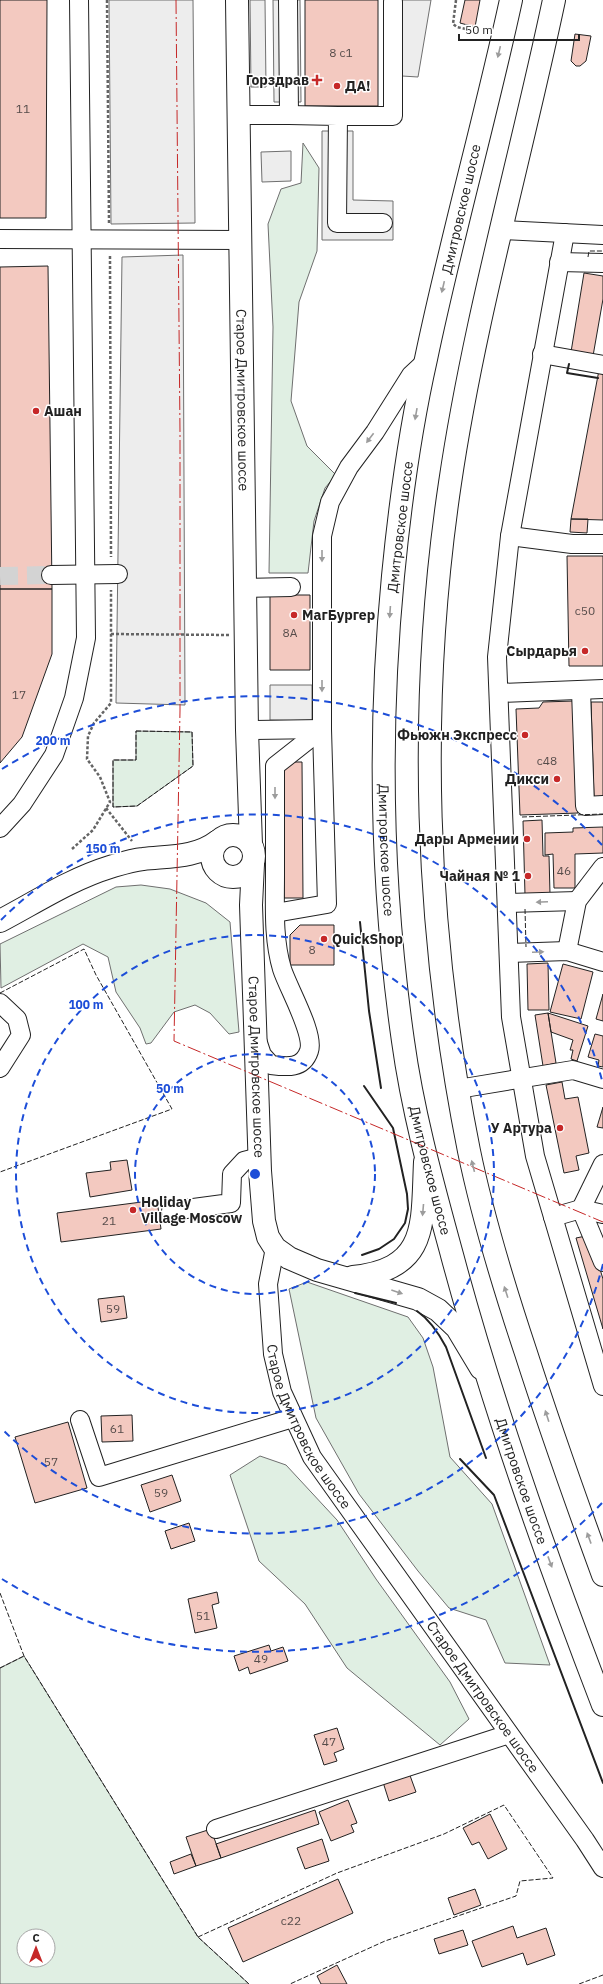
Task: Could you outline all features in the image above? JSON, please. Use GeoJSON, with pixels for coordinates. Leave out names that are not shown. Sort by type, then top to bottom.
{"type":"FeatureCollection","features":[{"type":"Feature","properties":{"kind":"main road","name":"Старое Дмитровское шоссе"},"geometry":{"type":"LineString","coordinates":[[237,0],[248,800],[252,854],[251,905],[254,1034],[259,1157],[264,1221],[268,1237],[275,1248]]}},
{"type":"Feature","properties":{"kind":"main road","name":"Дмитровское шоссе"},"geometry":{"type":"LineString","coordinates":[[511,0],[425,362],[405,478],[393,574],[385,671],[384,812],[389,921],[403,1044],[426,1157],[487,1380],[528,1502],[603,1705]]}},
{"type":"Feature","properties":{"kind":"main road"},"geometry":{"type":"LineString","coordinates":[[554,0],[463,406],[450,484],[438,580],[430,691],[430,812],[436,912],[449,1036],[470,1153],[502,1278],[571,1488],[603,1575]]}},
{"type":"Feature","properties":{"kind":"main road","name":"Старое Дмитровское шоссе"},"geometry":{"type":"LineString","coordinates":[[248,800],[245,817],[237,828],[224,838],[212,852],[214,864],[246,891],[251,905]]}},
{"type":"Feature","properties":{"kind":"main road"},"geometry":{"type":"LineString","coordinates":[[0,921],[76,881],[110,867],[140,859],[181,856],[209,848],[224,838],[242,837],[252,854],[246,874],[225,874],[196,858],[181,856]]}},
{"type":"Feature","properties":{"kind":"main road"},"geometry":{"type":"LineString","coordinates":[[346,1278],[367,1276],[387,1271],[403,1261],[413,1250],[419,1234],[423,1212],[426,1157]]}},
{"type":"Feature","properties":{"kind":"main road"},"geometry":{"type":"LineString","coordinates":[[275,1248],[289,1258],[317,1270],[418,1299],[438,1310],[457,1328],[487,1380]]}},
{"type":"Feature","properties":{"kind":"street"},"geometry":{"type":"LineString","coordinates":[[0,828],[22,804],[54,755],[74,698],[86,638],[79,0]]}},
{"type":"Feature","properties":{"kind":"street"},"geometry":{"type":"LineString","coordinates":[[288,0],[289,116]]}},
{"type":"Feature","properties":{"kind":"street"},"geometry":{"type":"LineString","coordinates":[[239,115],[393,116],[393,2]]}},
{"type":"Feature","properties":{"kind":"street"},"geometry":{"type":"LineString","coordinates":[[338,116],[337,223],[383,223]]}},
{"type":"Feature","properties":{"kind":"street"},"geometry":{"type":"LineString","coordinates":[[502,230],[603,235]]}},
{"type":"Feature","properties":{"kind":"street"},"geometry":{"type":"LineString","coordinates":[[565,233],[510,536],[497,656],[511,1017],[535,1156],[603,1386]]}},
{"type":"Feature","properties":{"kind":"street"},"geometry":{"type":"LineString","coordinates":[[0,239],[241,240]]}},
{"type":"Feature","properties":{"kind":"street"},"geometry":{"type":"LineString","coordinates":[[559,262],[603,263]]}},
{"type":"Feature","properties":{"kind":"street"},"geometry":{"type":"LineString","coordinates":[[542,354],[603,364]]}},
{"type":"Feature","properties":{"kind":"street"},"geometry":{"type":"LineString","coordinates":[[275,913],[327,904],[322,729],[322,536],[330,502],[349,467],[411,375],[425,362]]}},
{"type":"Feature","properties":{"kind":"street"},"geometry":{"type":"LineString","coordinates":[[510,536],[572,544],[603,544]]}},
{"type":"Feature","properties":{"kind":"street"},"geometry":{"type":"LineString","coordinates":[[51,575],[114,574]]}},
{"type":"Feature","properties":{"kind":"street"},"geometry":{"type":"LineString","coordinates":[[245,588],[291,587]]}},
{"type":"Feature","properties":{"kind":"street"},"geometry":{"type":"LineString","coordinates":[[499,693],[603,689]]}},
{"type":"Feature","properties":{"kind":"street"},"geometry":{"type":"LineString","coordinates":[[581,690],[585,806],[603,805]]}},
{"type":"Feature","properties":{"kind":"street"},"geometry":{"type":"LineString","coordinates":[[247,730],[322,729]]}},
{"type":"Feature","properties":{"kind":"street"},"geometry":{"type":"LineString","coordinates":[[254,1034],[262,1055],[271,1065],[295,1067],[304,1062],[310,1051],[309,1035],[282,969],[277,941],[275,913],[275,766],[322,729]]}},
{"type":"Feature","properties":{"kind":"street"},"geometry":{"type":"LineString","coordinates":[[567,951],[577,901],[603,867]]}},
{"type":"Feature","properties":{"kind":"street"},"geometry":{"type":"LineString","coordinates":[[507,903],[577,901]]}},
{"type":"Feature","properties":{"kind":"street"},"geometry":{"type":"LineString","coordinates":[[508,953],[567,951],[603,962]]}},
{"type":"Feature","properties":{"kind":"street"},"geometry":{"type":"LineString","coordinates":[[0,1003],[17,1019],[21,1035],[0,1068]]}},
{"type":"Feature","properties":{"kind":"street"},"geometry":{"type":"LineString","coordinates":[[458,1090],[573,1070],[603,1079]]}},
{"type":"Feature","properties":{"kind":"street"},"geometry":{"type":"LineString","coordinates":[[171,1211],[231,1203],[232,1174],[244,1161],[259,1157]]}},
{"type":"Feature","properties":{"kind":"street"},"geometry":{"type":"LineString","coordinates":[[603,1164],[581,1208],[603,1262]]}},
{"type":"Feature","properties":{"kind":"street"},"geometry":{"type":"LineString","coordinates":[[553,1217],[581,1208],[603,1214]]}},
{"type":"Feature","properties":{"kind":"street","name":"Старое Дмитровское шоссе"},"geometry":{"type":"LineString","coordinates":[[275,1248],[268,1284],[273,1354],[282,1392],[292,1418],[312,1458],[585,1840],[603,1868]]}},
{"type":"Feature","properties":{"kind":"street"},"geometry":{"type":"LineString","coordinates":[[80,1420],[99,1477],[292,1418]]}},
{"type":"Feature","properties":{"kind":"street"},"geometry":{"type":"LineString","coordinates":[[216,1829],[509,1734]]}},
{"type":"Feature","properties":{"kind":"path"},"geometry":{"type":"LineString","coordinates":[[72,849],[92,830],[110,802],[100,777],[87,758],[88,736],[94,723],[111,703],[111,634],[114,574],[107,0]]}},
{"type":"Feature","properties":{"kind":"path"},"geometry":{"type":"LineString","coordinates":[[456,0],[453,24],[457,27],[470,30],[471,26]]}},
{"type":"Feature","properties":{"kind":"path"},"geometry":{"type":"LineString","coordinates":[[111,634],[237,635]]}},
{"type":"Feature","properties":{"kind":"path"},"geometry":{"type":"LineString","coordinates":[[106,808],[135,845]]}},
{"type":"Feature","properties":{"kind":"green space"},"geometry":{"type":"Polygon","coordinates":[[[303,143],[319,168],[317,251],[299,302],[291,401],[307,446],[336,475],[325,488],[314,521],[308,573],[269,573],[273,327],[268,224],[281,189],[301,183],[303,143]]]}},
{"type":"Feature","properties":{"kind":"green space"},"geometry":{"type":"Polygon","coordinates":[[[136,731],[192,732],[193,766],[137,806],[113,807],[113,760],[136,760],[136,731]]]}},
{"type":"Feature","properties":{"kind":"green space"},"geometry":{"type":"Polygon","coordinates":[[[141,885],[170,889],[206,903],[230,922],[239,1032],[229,1034],[210,1013],[195,1005],[174,1012],[151,1043],[146,1044],[140,1028],[116,992],[108,957],[83,944],[1,988],[0,944],[116,887],[141,885]]]}},
{"type":"Feature","properties":{"kind":"green space"},"geometry":{"type":"Polygon","coordinates":[[[307,1282],[408,1317],[423,1338],[433,1367],[450,1457],[492,1504],[550,1665],[505,1663],[486,1620],[449,1608],[418,1571],[359,1494],[316,1418],[289,1289],[307,1282]]]}},
{"type":"Feature","properties":{"kind":"green space"},"geometry":{"type":"Polygon","coordinates":[[[260,1456],[286,1465],[337,1520],[376,1579],[450,1682],[469,1719],[440,1745],[347,1668],[305,1604],[259,1561],[230,1475],[260,1456]]]}},
{"type":"Feature","properties":{"kind":"green space"},"geometry":{"type":"Polygon","coordinates":[[[24,1656],[198,1937],[249,1984],[0,1984],[0,1668],[24,1656]]]}},
{"type":"Feature","properties":{"kind":"shaded area"},"geometry":{"type":"Polygon","coordinates":[[[109,0],[193,0],[195,223],[111,224],[109,0]]]}},
{"type":"Feature","properties":{"kind":"shaded area"},"geometry":{"type":"Polygon","coordinates":[[[250,0],[265,0],[266,87],[251,87],[250,0]]]}},
{"type":"Feature","properties":{"kind":"shaded area"},"geometry":{"type":"Polygon","coordinates":[[[273,0],[300,0],[301,102],[274,102],[273,0]]]}},
{"type":"Feature","properties":{"kind":"shaded area"},"geometry":{"type":"Polygon","coordinates":[[[384,0],[431,0],[418,77],[386,75],[384,0]]]}},
{"type":"Feature","properties":{"kind":"shaded area"},"geometry":{"type":"Polygon","coordinates":[[[322,131],[353,131],[353,200],[393,201],[393,240],[322,240],[322,131]]]}},
{"type":"Feature","properties":{"kind":"shaded area"},"geometry":{"type":"Polygon","coordinates":[[[291,151],[291,181],[262,182],[261,152],[291,151]]]}},
{"type":"Feature","properties":{"kind":"shaded area"},"geometry":{"type":"Polygon","coordinates":[[[183,255],[185,705],[116,703],[122,257],[183,255]]]}},
{"type":"Feature","properties":{"kind":"shaded area"},"geometry":{"type":"Polygon","coordinates":[[[270,685],[312,685],[312,721],[270,720],[270,685]]]}},
{"type":"Feature","properties":{"kind":"building"},"geometry":{"type":"Polygon","coordinates":[[[0,0],[47,0],[46,218],[0,218],[0,0]]]}},
{"type":"Feature","properties":{"kind":"building"},"geometry":{"type":"Polygon","coordinates":[[[305,0],[378,0],[378,106],[305,106],[305,0]]]}},
{"type":"Feature","properties":{"kind":"building"},"geometry":{"type":"Polygon","coordinates":[[[465,0],[480,0],[475,27],[460,23],[465,0]]]}},
{"type":"Feature","properties":{"kind":"building"},"geometry":{"type":"Polygon","coordinates":[[[575,34],[591,36],[586,61],[580,66],[576,66],[571,61],[575,34]]]}},
{"type":"Feature","properties":{"kind":"building"},"geometry":{"type":"Polygon","coordinates":[[[48,266],[52,589],[0,589],[0,267],[48,266]]]}},
{"type":"Feature","properties":{"kind":"building"},"geometry":{"type":"Polygon","coordinates":[[[584,273],[603,276],[603,299],[593,356],[571,352],[584,273]]]}},
{"type":"Feature","properties":{"kind":"building"},"geometry":{"type":"Polygon","coordinates":[[[599,370],[603,370],[603,520],[571,519],[599,370]]]}},
{"type":"Feature","properties":{"kind":"building"},"geometry":{"type":"Polygon","coordinates":[[[571,519],[588,519],[587,533],[570,532],[571,519]]]}},
{"type":"Feature","properties":{"kind":"building"},"geometry":{"type":"Polygon","coordinates":[[[567,556],[603,556],[603,666],[569,666],[567,556]]]}},
{"type":"Feature","properties":{"kind":"building"},"geometry":{"type":"Polygon","coordinates":[[[0,589],[52,589],[52,654],[22,737],[0,763],[0,589]]]}},
{"type":"Feature","properties":{"kind":"building"},"geometry":{"type":"Polygon","coordinates":[[[270,595],[310,595],[310,670],[270,670],[270,595]]]}},
{"type":"Feature","properties":{"kind":"building"},"geometry":{"type":"Polygon","coordinates":[[[574,701],[578,813],[520,815],[516,709],[539,708],[543,702],[574,701]]]}},
{"type":"Feature","properties":{"kind":"building"},"geometry":{"type":"Polygon","coordinates":[[[591,702],[603,702],[603,798],[594,798],[591,702]]]}},
{"type":"Feature","properties":{"kind":"building"},"geometry":{"type":"Polygon","coordinates":[[[283,762],[302,762],[303,898],[284,898],[283,762]]]}},
{"type":"Feature","properties":{"kind":"building"},"geometry":{"type":"Polygon","coordinates":[[[542,820],[543,856],[549,856],[550,894],[525,895],[523,821],[542,820]]]}},
{"type":"Feature","properties":{"kind":"building"},"geometry":{"type":"Polygon","coordinates":[[[603,827],[603,853],[575,854],[575,888],[554,888],[553,854],[545,855],[545,833],[573,832],[573,828],[603,827]]]}},
{"type":"Feature","properties":{"kind":"building"},"geometry":{"type":"Polygon","coordinates":[[[300,925],[334,925],[334,965],[290,965],[290,935],[300,925]]]}},
{"type":"Feature","properties":{"kind":"building"},"geometry":{"type":"Polygon","coordinates":[[[548,963],[549,1010],[528,1010],[527,964],[548,963]]]}},
{"type":"Feature","properties":{"kind":"building"},"geometry":{"type":"Polygon","coordinates":[[[563,964],[593,972],[581,1019],[550,1012],[563,964]]]}},
{"type":"Feature","properties":{"kind":"building"},"geometry":{"type":"Polygon","coordinates":[[[603,994],[603,1021],[596,1019],[603,994]]]}},
{"type":"Feature","properties":{"kind":"building"},"geometry":{"type":"Polygon","coordinates":[[[548,1013],[588,1026],[577,1061],[571,1059],[573,1050],[570,1050],[573,1040],[551,1032],[548,1013]]]}},
{"type":"Feature","properties":{"kind":"building"},"geometry":{"type":"Polygon","coordinates":[[[548,1013],[556,1063],[543,1066],[535,1015],[548,1013]]]}},
{"type":"Feature","properties":{"kind":"building"},"geometry":{"type":"Polygon","coordinates":[[[595,1034],[603,1036],[603,1067],[598,1066],[599,1060],[588,1057],[595,1034]]]}},
{"type":"Feature","properties":{"kind":"building"},"geometry":{"type":"Polygon","coordinates":[[[562,1082],[565,1099],[578,1097],[589,1153],[576,1156],[579,1170],[564,1173],[546,1085],[562,1082]]]}},
{"type":"Feature","properties":{"kind":"building"},"geometry":{"type":"Polygon","coordinates":[[[603,1107],[603,1128],[597,1127],[603,1107]]]}},
{"type":"Feature","properties":{"kind":"building"},"geometry":{"type":"Polygon","coordinates":[[[127,1160],[132,1190],[90,1197],[86,1173],[111,1170],[110,1162],[127,1160]]]}},
{"type":"Feature","properties":{"kind":"building"},"geometry":{"type":"Polygon","coordinates":[[[157,1200],[161,1229],[61,1242],[57,1213],[157,1200]]]}},
{"type":"Feature","properties":{"kind":"building"},"geometry":{"type":"Polygon","coordinates":[[[586,1236],[596,1256],[603,1279],[603,1329],[576,1238],[586,1236]]]}},
{"type":"Feature","properties":{"kind":"building"},"geometry":{"type":"Polygon","coordinates":[[[124,1296],[127,1318],[101,1322],[98,1299],[124,1296]]]}},
{"type":"Feature","properties":{"kind":"building"},"geometry":{"type":"Polygon","coordinates":[[[132,1415],[133,1441],[102,1442],[101,1416],[132,1415]]]}},
{"type":"Feature","properties":{"kind":"building"},"geometry":{"type":"Polygon","coordinates":[[[68,1422],[87,1488],[35,1503],[15,1437],[68,1422]]]}},
{"type":"Feature","properties":{"kind":"building"},"geometry":{"type":"Polygon","coordinates":[[[172,1475],[181,1501],[150,1512],[141,1485],[172,1475]]]}},
{"type":"Feature","properties":{"kind":"building"},"geometry":{"type":"Polygon","coordinates":[[[189,1523],[195,1541],[171,1549],[165,1531],[189,1523]]]}},
{"type":"Feature","properties":{"kind":"building"},"geometry":{"type":"Polygon","coordinates":[[[217,1592],[219,1603],[212,1605],[217,1628],[195,1633],[188,1599],[217,1592]]]}},
{"type":"Feature","properties":{"kind":"building"},"geometry":{"type":"Polygon","coordinates":[[[269,1645],[271,1651],[283,1647],[288,1661],[250,1674],[248,1667],[239,1671],[234,1656],[269,1645]]]}},
{"type":"Feature","properties":{"kind":"building"},"geometry":{"type":"Polygon","coordinates":[[[337,1728],[344,1749],[334,1753],[337,1761],[324,1765],[314,1735],[337,1728]]]}},
{"type":"Feature","properties":{"kind":"building"},"geometry":{"type":"Polygon","coordinates":[[[408,1770],[416,1792],[389,1801],[382,1779],[408,1770]]]}},
{"type":"Feature","properties":{"kind":"building"},"geometry":{"type":"Polygon","coordinates":[[[348,1800],[357,1823],[351,1825],[354,1832],[331,1841],[319,1812],[348,1800]]]}},
{"type":"Feature","properties":{"kind":"building"},"geometry":{"type":"Polygon","coordinates":[[[315,1810],[319,1824],[221,1858],[216,1844],[315,1810]]]}},
{"type":"Feature","properties":{"kind":"building"},"geometry":{"type":"Polygon","coordinates":[[[490,1814],[507,1849],[488,1859],[479,1842],[472,1845],[463,1828],[490,1814]]]}},
{"type":"Feature","properties":{"kind":"building"},"geometry":{"type":"Polygon","coordinates":[[[211,1829],[221,1858],[196,1866],[186,1837],[211,1829]]]}},
{"type":"Feature","properties":{"kind":"building"},"geometry":{"type":"Polygon","coordinates":[[[322,1839],[329,1861],[305,1869],[297,1848],[322,1839]]]}},
{"type":"Feature","properties":{"kind":"building"},"geometry":{"type":"Polygon","coordinates":[[[191,1854],[196,1866],[174,1874],[170,1862],[191,1854]]]}},
{"type":"Feature","properties":{"kind":"building"},"geometry":{"type":"Polygon","coordinates":[[[338,1879],[353,1913],[243,1962],[228,1928],[338,1879]]]}},
{"type":"Feature","properties":{"kind":"building"},"geometry":{"type":"Polygon","coordinates":[[[475,1889],[481,1905],[454,1915],[448,1898],[475,1889]]]}},
{"type":"Feature","properties":{"kind":"building"},"geometry":{"type":"Polygon","coordinates":[[[513,1926],[517,1938],[546,1928],[555,1955],[527,1965],[523,1953],[482,1967],[472,1941],[513,1926]]]}},
{"type":"Feature","properties":{"kind":"building"},"geometry":{"type":"Polygon","coordinates":[[[463,1930],[468,1945],[439,1954],[434,1939],[463,1930]]]}},
{"type":"Feature","properties":{"kind":"building"},"geometry":{"type":"Polygon","coordinates":[[[337,1965],[347,1984],[321,1984],[317,1976],[337,1965]]]}},
{"type":"Feature","properties":{"kind":"tunnel"},"geometry":{"type":"LineString","coordinates":[[0,576],[51,575]]}},
{"type":"Feature","properties":{"kind":"fence"},"geometry":{"type":"LineString","coordinates":[[588,257],[589,251],[603,251]]}},
{"type":"Feature","properties":{"kind":"fence"},"geometry":{"type":"LineString","coordinates":[[136,731],[192,732],[193,766],[137,806],[113,807],[113,760],[136,760],[136,731]]}},
{"type":"Feature","properties":{"kind":"fence"},"geometry":{"type":"LineString","coordinates":[[522,817],[603,814]]}},
{"type":"Feature","properties":{"kind":"fence"},"geometry":{"type":"LineString","coordinates":[[525,909],[526,947]]}},
{"type":"Feature","properties":{"kind":"fence"},"geometry":{"type":"LineString","coordinates":[[0,993],[84,949],[96,975],[172,1109],[0,1172]]}},
{"type":"Feature","properties":{"kind":"fence"},"geometry":{"type":"LineString","coordinates":[[0,1593],[24,1656],[198,1937],[249,1984]]}},
{"type":"Feature","properties":{"kind":"fence"},"geometry":{"type":"LineString","coordinates":[[0,1668],[24,1656]]}},
{"type":"Feature","properties":{"kind":"fence"},"geometry":{"type":"LineString","coordinates":[[198,1937],[337,1873],[444,1834],[504,1805],[553,1878],[520,1881],[516,1896],[385,1941],[290,1984]]}},
{"type":"Feature","properties":{"kind":"fence"},"geometry":{"type":"LineString","coordinates":[[579,1984],[603,1975]]}},
{"type":"Feature","properties":{"kind":"wall"},"geometry":{"type":"LineString","coordinates":[[569,364],[567,373],[598,378]]}},
{"type":"Feature","properties":{"kind":"wall"},"geometry":{"type":"LineString","coordinates":[[360,922],[369,1011],[381,1088]]}},
{"type":"Feature","properties":{"kind":"wall"},"geometry":{"type":"LineString","coordinates":[[362,1255],[379,1249],[394,1239],[405,1223],[408,1209],[407,1194],[393,1128],[364,1086]]}},
{"type":"Feature","properties":{"kind":"wall"},"geometry":{"type":"LineString","coordinates":[[355,1293],[396,1303]]}},
{"type":"Feature","properties":{"kind":"wall"},"geometry":{"type":"LineString","coordinates":[[417,1311],[426,1318],[440,1336],[446,1347],[486,1458]]}},
{"type":"Feature","properties":{"kind":"wall"},"geometry":{"type":"LineString","coordinates":[[460,1459],[494,1495],[603,1783]]}},
{"type":"Feature","properties":{"kind":"power"},"geometry":{"type":"LineString","coordinates":[[176,0],[180,432],[180,711],[174,1041],[603,1222]]}},
{"type":"Feature","properties":{"kind":"place","name":"Горздрав"},"geometry":{"type":"Point","coordinates":[317,80]}},
{"type":"Feature","properties":{"kind":"place","name":"ДА!"},"geometry":{"type":"Point","coordinates":[337,86]}},
{"type":"Feature","properties":{"kind":"place","name":"Ашан"},"geometry":{"type":"Point","coordinates":[36,411]}},
{"type":"Feature","properties":{"kind":"place","name":"МагБургер"},"geometry":{"type":"Point","coordinates":[294,615]}},
{"type":"Feature","properties":{"kind":"place","name":"Сырдарья"},"geometry":{"type":"Point","coordinates":[585,651]}},
{"type":"Feature","properties":{"kind":"place","name":"Фьюжн Экспресс"},"geometry":{"type":"Point","coordinates":[525,735]}},
{"type":"Feature","properties":{"kind":"place","name":"Дикси"},"geometry":{"type":"Point","coordinates":[557,779]}},
{"type":"Feature","properties":{"kind":"place","name":"Дары Армении"},"geometry":{"type":"Point","coordinates":[527,839]}},
{"type":"Feature","properties":{"kind":"place","name":"Чайная № 1"},"geometry":{"type":"Point","coordinates":[528,876]}},
{"type":"Feature","properties":{"kind":"place","name":"QuickShop"},"geometry":{"type":"Point","coordinates":[324,939]}},
{"type":"Feature","properties":{"kind":"place","name":"У Артура"},"geometry":{"type":"Point","coordinates":[560,1128]}},
{"type":"Feature","properties":{"kind":"place","name":"Holiday Village Moscow"},"geometry":{"type":"Point","coordinates":[133,1210]}}]}
